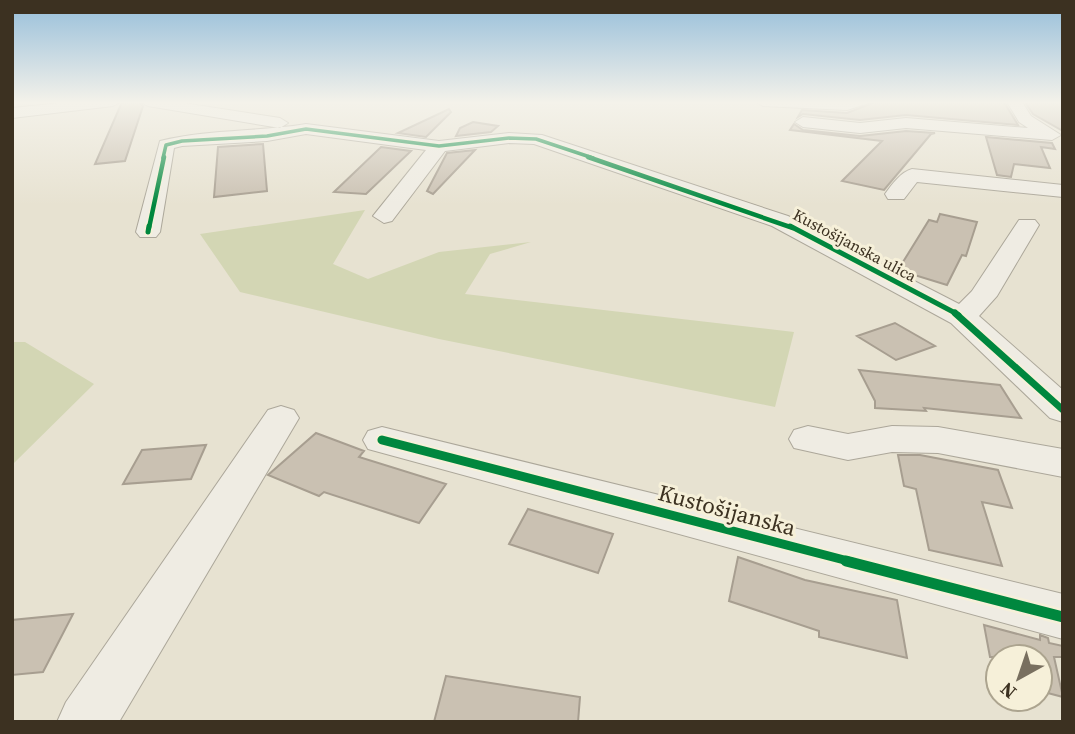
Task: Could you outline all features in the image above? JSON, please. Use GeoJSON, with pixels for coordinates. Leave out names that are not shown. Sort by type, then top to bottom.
{"type":"FeatureCollection","features":[{"type":"Feature","properties":{"kind":"street"},"geometry":{"type":"LineString","coordinates":[[148,232],[166,145],[182,141],[263,136]]}},
{"type":"Feature","properties":{"kind":"street","name":"Kustošijanska ulica"},"geometry":{"type":"LineString","coordinates":[[363,136],[439,146],[509,138],[536,139],[780,221],[962,317],[1063,410]]}},
{"type":"Feature","properties":{"kind":"street"},"geometry":{"type":"LineString","coordinates":[[1040,136],[1058,138]]}},
{"type":"Feature","properties":{"kind":"street"},"geometry":{"type":"LineString","coordinates":[[384,216],[439,146]]}},
{"type":"Feature","properties":{"kind":"street"},"geometry":{"type":"LineString","coordinates":[[896,194],[915,171],[1063,191]]}},
{"type":"Feature","properties":{"kind":"street"},"geometry":{"type":"LineString","coordinates":[[962,317],[984,296],[1027,225]]}},
{"type":"Feature","properties":{"kind":"street"},"geometry":{"type":"LineString","coordinates":[[86,722],[281,418]]}},
{"type":"Feature","properties":{"kind":"street"},"geometry":{"type":"LineString","coordinates":[[808,439],[848,447],[892,439],[938,440],[1063,463]]}},
{"type":"Feature","properties":{"kind":"street","name":"Kustošijanska"},"geometry":{"type":"LineString","coordinates":[[382,440],[1063,617]]}},
{"type":"Feature","properties":{"kind":"green space"},"geometry":{"type":"Polygon","coordinates":[[[365,210],[333,264],[368,279],[439,252],[531,242],[490,254],[465,294],[794,332],[775,407],[439,339],[240,292],[200,234],[365,210]]]}},
{"type":"Feature","properties":{"kind":"green space"},"geometry":{"type":"Polygon","coordinates":[[[12,342],[25,342],[94,384],[12,465],[12,342]]]}},
{"type":"Feature","properties":{"kind":"building"},"geometry":{"type":"Polygon","coordinates":[[[107,136],[133,136],[125,161],[95,164],[107,136]]]}},
{"type":"Feature","properties":{"kind":"building"},"geometry":{"type":"Polygon","coordinates":[[[842,136],[929,136],[884,190],[842,181],[882,141],[842,136]]]}},
{"type":"Feature","properties":{"kind":"building"},"geometry":{"type":"Polygon","coordinates":[[[986,137],[1052,143],[1055,149],[1041,147],[1050,168],[1014,164],[1011,177],[997,175],[986,137]]]}},
{"type":"Feature","properties":{"kind":"building"},"geometry":{"type":"Polygon","coordinates":[[[263,144],[267,191],[214,197],[218,147],[263,144]]]}},
{"type":"Feature","properties":{"kind":"building"},"geometry":{"type":"Polygon","coordinates":[[[381,147],[411,151],[366,194],[334,192],[381,147]]]}},
{"type":"Feature","properties":{"kind":"building"},"geometry":{"type":"Polygon","coordinates":[[[475,150],[433,194],[427,191],[447,153],[475,150]]]}},
{"type":"Feature","properties":{"kind":"building"},"geometry":{"type":"Polygon","coordinates":[[[940,214],[977,222],[966,256],[962,255],[947,285],[898,270],[929,220],[937,222],[940,214]]]}},
{"type":"Feature","properties":{"kind":"building"},"geometry":{"type":"Polygon","coordinates":[[[895,323],[935,346],[896,360],[857,336],[895,323]]]}},
{"type":"Feature","properties":{"kind":"building"},"geometry":{"type":"Polygon","coordinates":[[[859,370],[1000,385],[1021,418],[924,408],[926,411],[875,408],[875,401],[859,370]]]}},
{"type":"Feature","properties":{"kind":"building"},"geometry":{"type":"Polygon","coordinates":[[[316,433],[364,451],[359,457],[446,484],[419,523],[324,492],[319,496],[268,475],[316,433]]]}},
{"type":"Feature","properties":{"kind":"building"},"geometry":{"type":"Polygon","coordinates":[[[206,445],[191,479],[123,484],[142,450],[206,445]]]}},
{"type":"Feature","properties":{"kind":"building"},"geometry":{"type":"Polygon","coordinates":[[[898,455],[920,455],[998,470],[1012,508],[982,502],[1002,566],[929,550],[916,489],[904,486],[898,455]]]}},
{"type":"Feature","properties":{"kind":"building"},"geometry":{"type":"Polygon","coordinates":[[[528,509],[613,534],[598,573],[509,544],[528,509]]]}},
{"type":"Feature","properties":{"kind":"building"},"geometry":{"type":"Polygon","coordinates":[[[738,557],[805,580],[897,600],[907,658],[819,637],[819,631],[729,601],[738,557]]]}},
{"type":"Feature","properties":{"kind":"building"},"geometry":{"type":"Polygon","coordinates":[[[73,614],[43,672],[12,675],[12,620],[73,614]]]}},
{"type":"Feature","properties":{"kind":"building"},"geometry":{"type":"Polygon","coordinates":[[[984,625],[1040,640],[1040,635],[1048,638],[1049,643],[987,643],[984,625]]]}},
{"type":"Feature","properties":{"kind":"building"},"geometry":{"type":"Polygon","coordinates":[[[1054,644],[1063,646],[1063,657],[1054,657],[1054,644]]]}},
{"type":"Feature","properties":{"kind":"building"},"geometry":{"type":"Polygon","coordinates":[[[1054,657],[1063,697],[1054,695],[1054,657]]]}},
{"type":"Feature","properties":{"kind":"building"},"geometry":{"type":"Polygon","coordinates":[[[446,676],[580,697],[578,722],[434,722],[446,676]]]}},
{"type":"Feature","properties":{"kind":"cycle path"},"geometry":{"type":"LineString","coordinates":[[148,232],[166,145],[182,141],[263,136]]}},
{"type":"Feature","properties":{"kind":"cycle path"},"geometry":{"type":"LineString","coordinates":[[363,136],[439,146],[509,138],[536,139],[780,221],[962,317],[1063,410]]}},
{"type":"Feature","properties":{"kind":"cycle path"},"geometry":{"type":"LineString","coordinates":[[382,440],[1063,617]]}}]}
